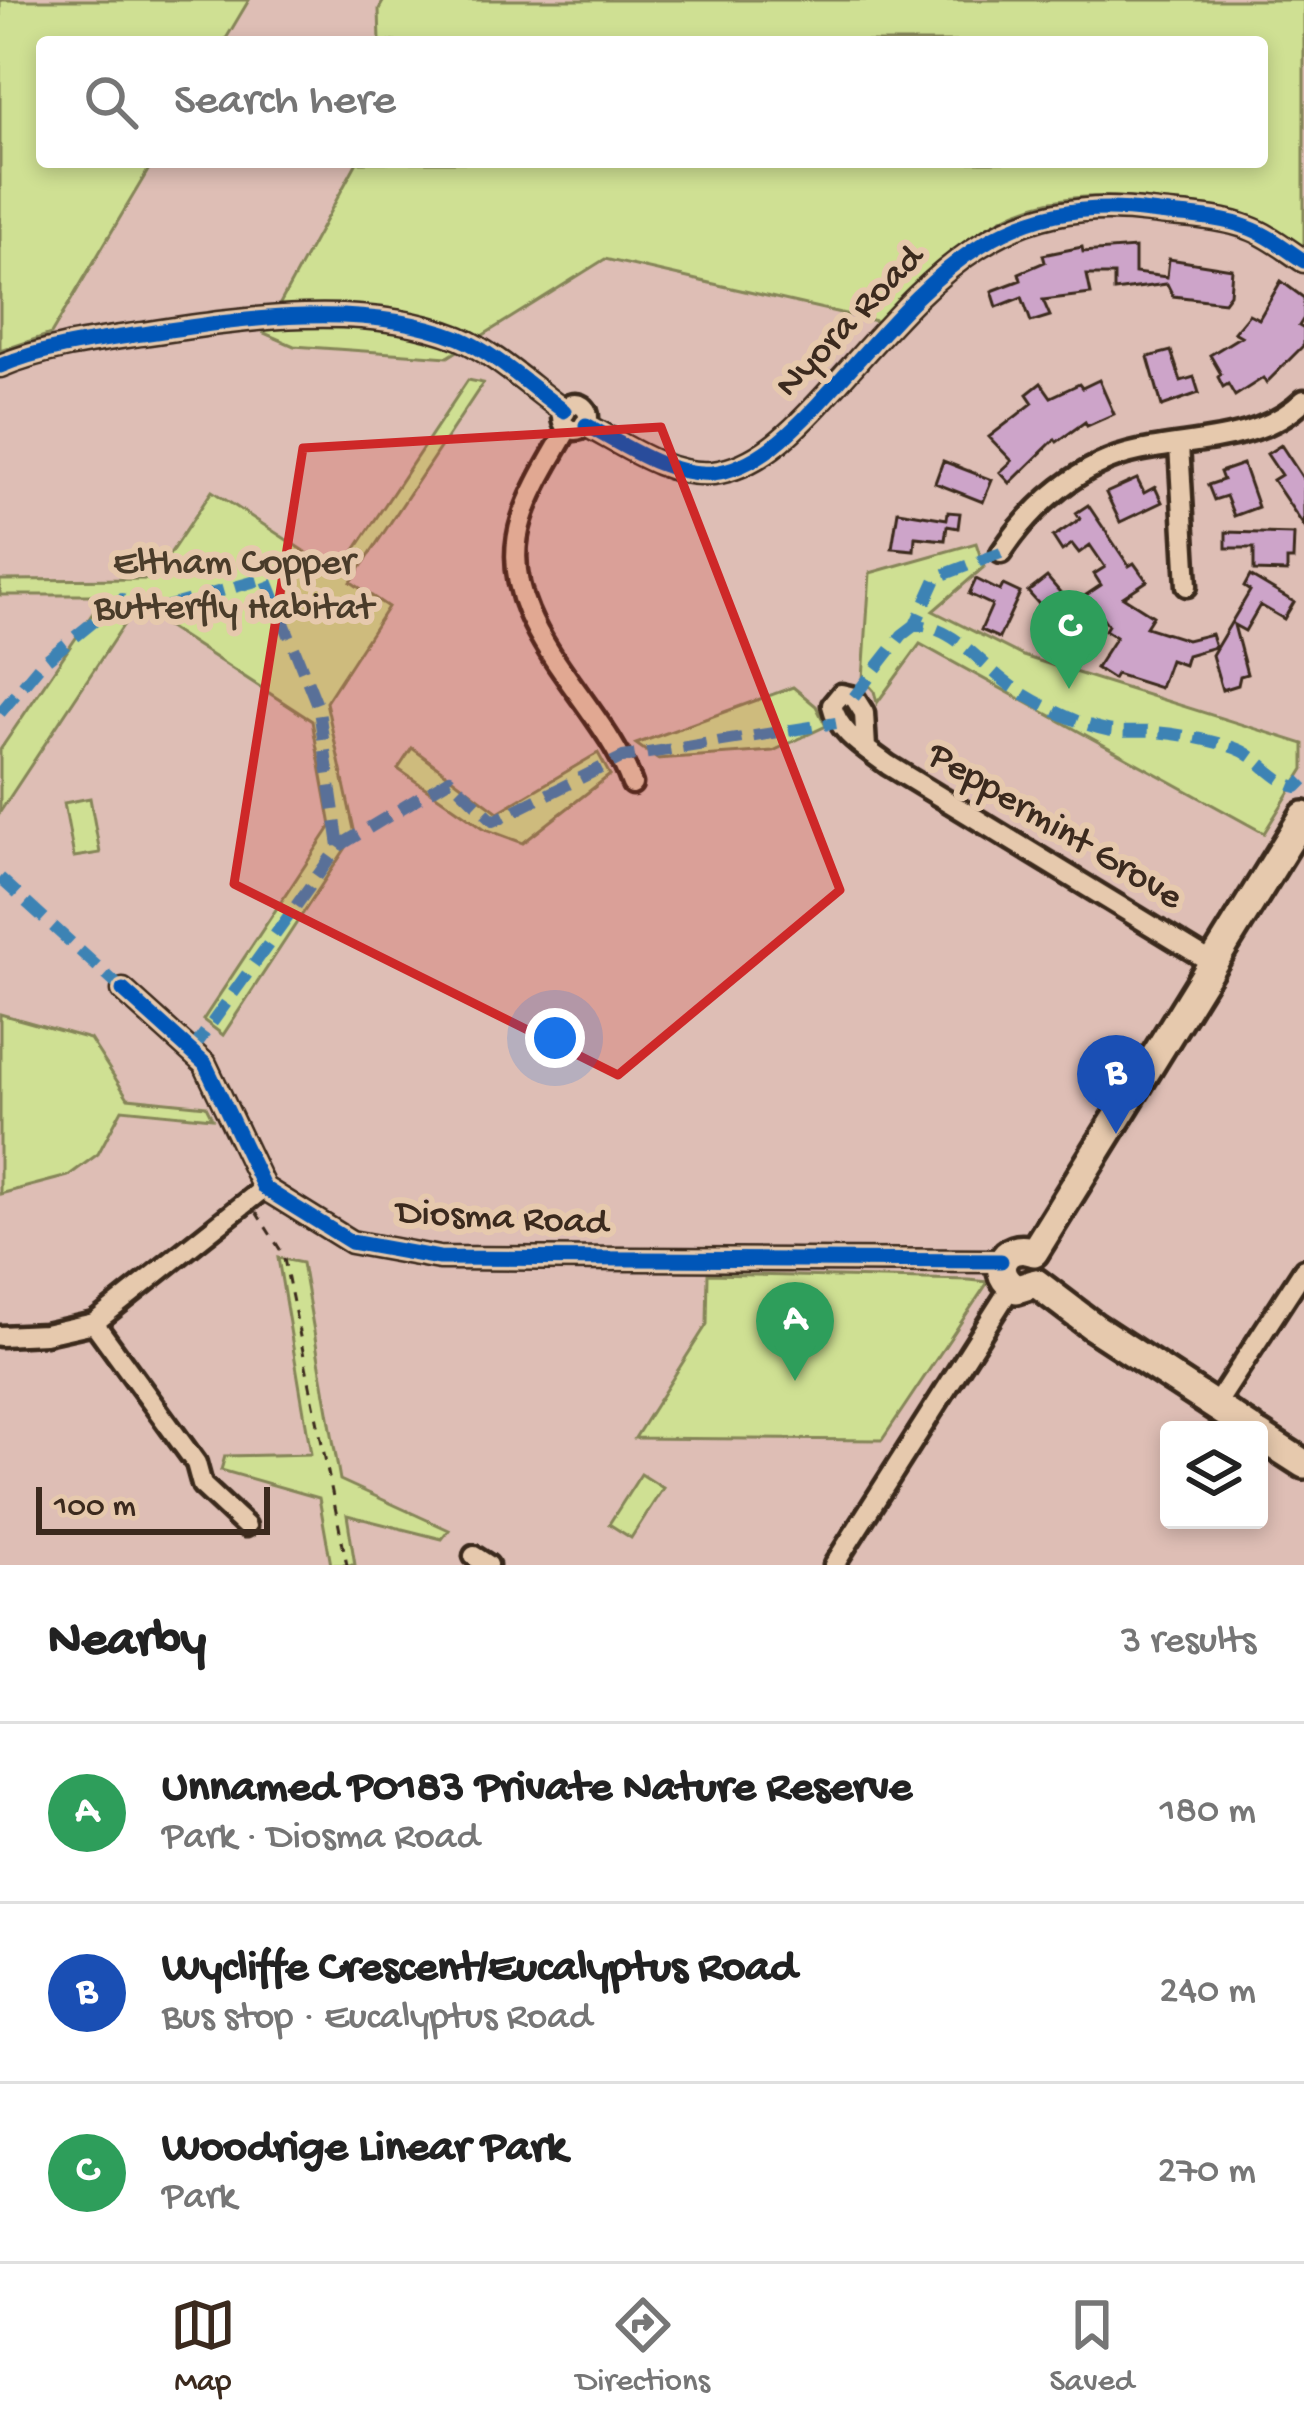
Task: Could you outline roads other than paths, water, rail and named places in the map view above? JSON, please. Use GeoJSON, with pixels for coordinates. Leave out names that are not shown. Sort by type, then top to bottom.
{"type":"FeatureCollection","features":[{"type":"Feature","properties":{"kind":"street","name":"Nyora Road"},"geometry":{"type":"LineString","coordinates":[[0,366],[81,343],[237,320],[317,316],[430,328],[465,340],[573,421],[654,460],[688,472],[711,473],[752,460],[798,426],[943,273],[1014,224],[1044,214],[1101,206],[1232,223],[1264,235],[1304,261]]}},
{"type":"Feature","properties":{"kind":"street"},"geometry":{"type":"LineString","coordinates":[[1001,553],[1026,517],[1065,484],[1135,451],[1254,430],[1304,400]]}},
{"type":"Feature","properties":{"kind":"street"},"geometry":{"type":"LineString","coordinates":[[573,421],[520,524],[521,592],[541,638],[623,757],[632,784]]}},
{"type":"Feature","properties":{"kind":"street"},"geometry":{"type":"LineString","coordinates":[[1179,445],[1187,586]]}},
{"type":"Feature","properties":{"kind":"street","name":"Peppermint Grove"},"geometry":{"type":"LineString","coordinates":[[866,748],[1210,962]]}},
{"type":"Feature","properties":{"kind":"street"},"geometry":{"type":"LineString","coordinates":[[834,1565],[1016,1277],[1042,1263],[1034,1252],[1304,816]]}},
{"type":"Feature","properties":{"kind":"street"},"geometry":{"type":"LineString","coordinates":[[0,1336],[45,1334],[94,1323],[264,1188],[205,1064],[123,990]]}},
{"type":"Feature","properties":{"kind":"street","name":"Diosma Road"},"geometry":{"type":"LineString","coordinates":[[264,1188],[351,1243],[439,1258],[1016,1277]]}},
{"type":"Feature","properties":{"kind":"street"},"geometry":{"type":"LineString","coordinates":[[1215,1406],[1304,1269]]}},
{"type":"Feature","properties":{"kind":"street"},"geometry":{"type":"LineString","coordinates":[[1016,1277],[1239,1421]]}},
{"type":"Feature","properties":{"kind":"street"},"geometry":{"type":"LineString","coordinates":[[94,1323],[196,1463],[202,1485],[246,1526]]}},
{"type":"Feature","properties":{"kind":"street"},"geometry":{"type":"LineString","coordinates":[[1268,1440],[1304,1464]]}},
{"type":"Feature","properties":{"kind":"place","name":"Woodrige Linear Park"},"geometry":{"type":"Point","coordinates":[1069,689]}},
{"type":"Feature","properties":{"kind":"place","name":"Wycliffe Crescent/Eucalyptus Road"},"geometry":{"type":"Point","coordinates":[1116,1134]}},
{"type":"Feature","properties":{"kind":"place","name":"Unnamed P0183 Private Nature Reserve"},"geometry":{"type":"Point","coordinates":[795,1381]}},
{"type":"Feature","properties":{"kind":"park label","name":"Eltham Copper Butterfly Habitat"},"geometry":{"type":"Point","coordinates":[234,588]}}]}
